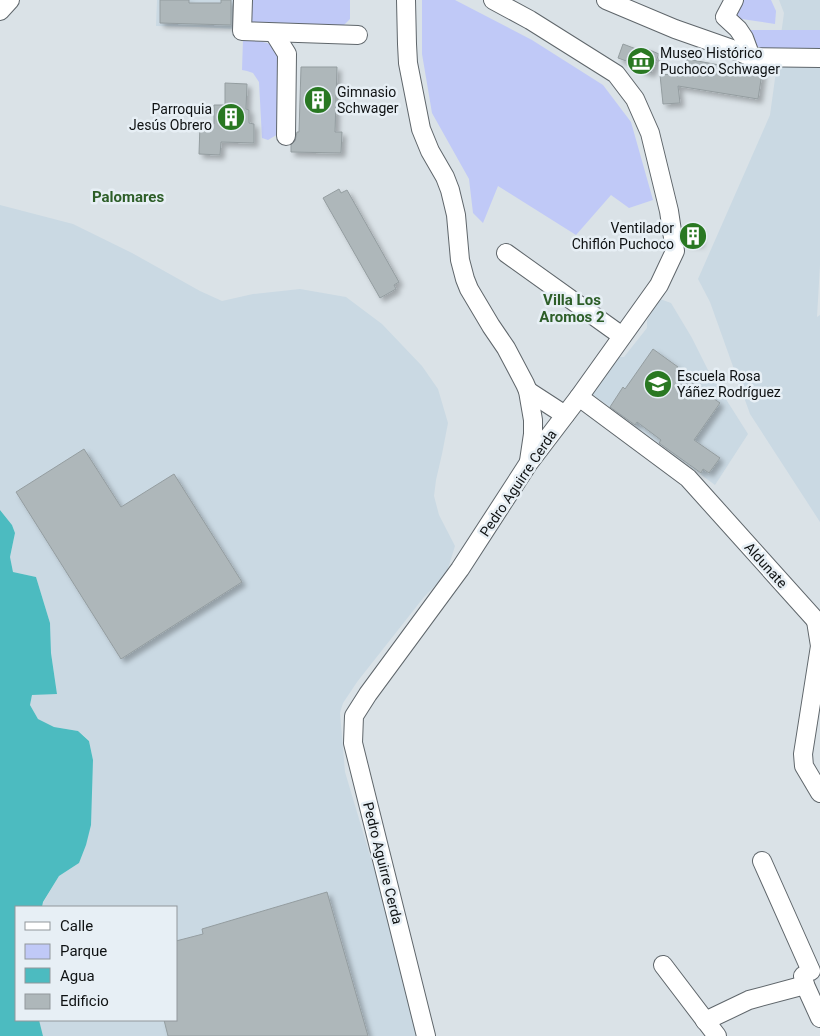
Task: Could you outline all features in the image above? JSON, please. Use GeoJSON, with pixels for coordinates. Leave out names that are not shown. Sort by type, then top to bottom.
{"type":"FeatureCollection","features":[{"type":"Feature","properties":{"kind":"street"},"geometry":{"type":"LineString","coordinates":[[0,11],[10,0]]}},
{"type":"Feature","properties":{"kind":"street"},"geometry":{"type":"LineString","coordinates":[[243,0],[242,31],[358,35]]}},
{"type":"Feature","properties":{"kind":"street"},"geometry":{"type":"LineString","coordinates":[[406,0],[408,63],[419,120],[424,138],[450,190],[456,215],[462,270],[469,288],[506,348],[528,391],[533,427],[528,464]]}},
{"type":"Feature","properties":{"kind":"street","name":"Pedro Aguirre Cerda"},"geometry":{"type":"LineString","coordinates":[[426,1036],[353,744],[354,716],[368,694],[460,569],[528,464],[579,397],[659,285],[675,251],[669,211],[650,133],[636,99],[616,74],[538,25],[493,0]]}},
{"type":"Feature","properties":{"kind":"street"},"geometry":{"type":"LineString","coordinates":[[606,0],[675,29],[751,57],[820,58]]}},
{"type":"Feature","properties":{"kind":"street"},"geometry":{"type":"LineString","coordinates":[[734,0],[725,17],[738,29],[744,38],[751,57]]}},
{"type":"Feature","properties":{"kind":"street"},"geometry":{"type":"LineString","coordinates":[[274,33],[288,54],[286,136]]}},
{"type":"Feature","properties":{"kind":"street"},"geometry":{"type":"LineString","coordinates":[[506,253],[622,336]]}},
{"type":"Feature","properties":{"kind":"street"},"geometry":{"type":"LineString","coordinates":[[528,391],[565,415]]}},
{"type":"Feature","properties":{"kind":"street","name":"Aldunate"},"geometry":{"type":"LineString","coordinates":[[579,397],[688,478],[818,623],[820,646],[802,754],[804,766],[820,793]]}},
{"type":"Feature","properties":{"kind":"street"},"geometry":{"type":"LineString","coordinates":[[762,861],[812,975],[820,1018]]}},
{"type":"Feature","properties":{"kind":"street"},"geometry":{"type":"LineString","coordinates":[[663,965],[716,1036]]}},
{"type":"Feature","properties":{"kind":"street"},"geometry":{"type":"LineString","coordinates":[[705,1021],[749,1000],[812,975]]}},
{"type":"Feature","properties":{"kind":"shaded area"},"geometry":{"type":"Polygon","coordinates":[[[157,0],[234,0],[234,29],[156,26],[157,0]]]}},
{"type":"Feature","properties":{"kind":"shaded area"},"geometry":{"type":"Polygon","coordinates":[[[779,0],[820,0],[820,265],[817,317],[820,315],[820,522],[750,414],[710,302],[698,279],[770,115],[784,13],[779,0]]]}},
{"type":"Feature","properties":{"kind":"shaded area"},"geometry":{"type":"Polygon","coordinates":[[[0,205],[73,224],[222,301],[253,294],[300,289],[346,297],[382,324],[422,366],[438,389],[448,423],[434,496],[439,515],[455,546],[446,575],[424,597],[357,682],[343,703],[340,713],[345,772],[424,1036],[43,1036],[39,1021],[178,1021],[178,906],[42,906],[59,876],[79,863],[93,760],[89,740],[78,731],[54,727],[38,719],[30,705],[32,695],[57,693],[51,653],[50,623],[36,577],[13,572],[10,557],[15,533],[12,525],[0,510],[0,205]]]}},
{"type":"Feature","properties":{"kind":"shaded area","name":"Escuela Rosa Yáñez Rodríguez"},"geometry":{"type":"Polygon","coordinates":[[[660,299],[671,303],[692,338],[710,374],[748,434],[715,485],[592,394],[617,357],[624,357],[647,328],[647,320],[660,299]]]}},
{"type":"Feature","properties":{"kind":"green space"},"geometry":{"type":"Polygon","coordinates":[[[246,0],[350,0],[350,19],[342,27],[253,25],[245,18],[246,0]]]}},
{"type":"Feature","properties":{"kind":"green space"},"geometry":{"type":"Polygon","coordinates":[[[422,0],[455,0],[532,40],[603,85],[631,122],[653,200],[629,208],[611,195],[576,235],[498,186],[483,223],[473,213],[469,179],[432,113],[422,54],[422,0]]]}},
{"type":"Feature","properties":{"kind":"green space"},"geometry":{"type":"Polygon","coordinates":[[[737,0],[771,0],[776,11],[775,24],[728,17],[737,0]]]}},
{"type":"Feature","properties":{"kind":"green space"},"geometry":{"type":"Polygon","coordinates":[[[745,30],[820,30],[820,52],[752,53],[745,30]]]}},
{"type":"Feature","properties":{"kind":"green space"},"geometry":{"type":"Polygon","coordinates":[[[243,39],[266,43],[279,49],[278,134],[268,140],[262,138],[259,82],[253,73],[242,70],[243,39]]]}},
{"type":"Feature","properties":{"kind":"water"},"geometry":{"type":"Polygon","coordinates":[[[0,510],[12,525],[15,533],[10,557],[13,572],[36,577],[50,623],[51,653],[57,694],[32,695],[30,705],[38,719],[54,727],[78,731],[89,741],[93,760],[91,825],[79,863],[59,876],[42,906],[15,906],[15,1021],[39,1021],[43,1036],[0,1036],[0,510]]]}},
{"type":"Feature","properties":{"kind":"building"},"geometry":{"type":"Polygon","coordinates":[[[160,0],[189,0],[189,3],[221,3],[221,0],[231,0],[231,25],[160,23],[160,0]]]}},
{"type":"Feature","properties":{"kind":"building","name":"Museo Histórico Puchoco Schwager"},"geometry":{"type":"Polygon","coordinates":[[[623,44],[644,52],[645,48],[659,54],[651,73],[639,69],[640,66],[618,58],[623,44]]]}},
{"type":"Feature","properties":{"kind":"building"},"geometry":{"type":"Polygon","coordinates":[[[687,59],[762,73],[758,99],[678,86],[680,103],[663,104],[660,75],[685,73],[687,59]]]}},
{"type":"Feature","properties":{"kind":"building","name":"Gimnasio Schwager"},"geometry":{"type":"Polygon","coordinates":[[[301,67],[337,67],[335,132],[342,132],[341,153],[291,152],[291,145],[295,141],[297,132],[299,132],[301,67]]]}},
{"type":"Feature","properties":{"kind":"building","name":"Parroquia Jesús Obrero"},"geometry":{"type":"Polygon","coordinates":[[[225,83],[247,84],[246,109],[249,110],[249,123],[254,124],[254,143],[221,142],[220,155],[199,154],[200,124],[214,124],[214,105],[225,105],[225,83]]]}},
{"type":"Feature","properties":{"kind":"building"},"geometry":{"type":"Polygon","coordinates":[[[339,189],[341,193],[347,190],[399,282],[394,285],[396,289],[380,298],[323,198],[339,189]]]}},
{"type":"Feature","properties":{"kind":"building","name":"Ventilador Chiflón Puchoco"},"geometry":{"type":"Polygon","coordinates":[[[699,229],[700,243],[687,243],[685,230],[699,229]]]}},
{"type":"Feature","properties":{"kind":"building"},"geometry":{"type":"Polygon","coordinates":[[[653,349],[678,367],[675,371],[720,403],[694,440],[720,458],[709,473],[703,469],[701,473],[659,443],[661,440],[637,422],[635,425],[610,407],[653,349]]]}},
{"type":"Feature","properties":{"kind":"building"},"geometry":{"type":"Polygon","coordinates":[[[84,449],[121,507],[174,474],[242,582],[121,659],[16,492],[84,449]]]}},
{"type":"Feature","properties":{"kind":"building"},"geometry":{"type":"Polygon","coordinates":[[[327,892],[368,1036],[168,1036],[164,1021],[178,1021],[178,940],[203,934],[202,929],[327,892]]]}},
{"type":"Feature","properties":{"kind":"place","name":"Museo Histórico Puchoco Schwager"},"geometry":{"type":"Point","coordinates":[641,61]}},
{"type":"Feature","properties":{"kind":"place","name":"Gimnasio Schwager"},"geometry":{"type":"Point","coordinates":[318,100]}},
{"type":"Feature","properties":{"kind":"place","name":"Parroquia Jesús Obrero"},"geometry":{"type":"Point","coordinates":[231,117]}},
{"type":"Feature","properties":{"kind":"place","name":"Ventilador Chiflón Puchoco"},"geometry":{"type":"Point","coordinates":[693,236]}},
{"type":"Feature","properties":{"kind":"place","name":"Escuela Rosa Yáñez Rodríguez"},"geometry":{"type":"Point","coordinates":[658,384]}},
{"type":"Feature","properties":{"kind":"district","name":"Palomares"},"geometry":{"type":"Point","coordinates":[128,197]}},
{"type":"Feature","properties":{"kind":"district","name":"Villa Los Aromos 2"},"geometry":{"type":"Point","coordinates":[572,308]}}]}
